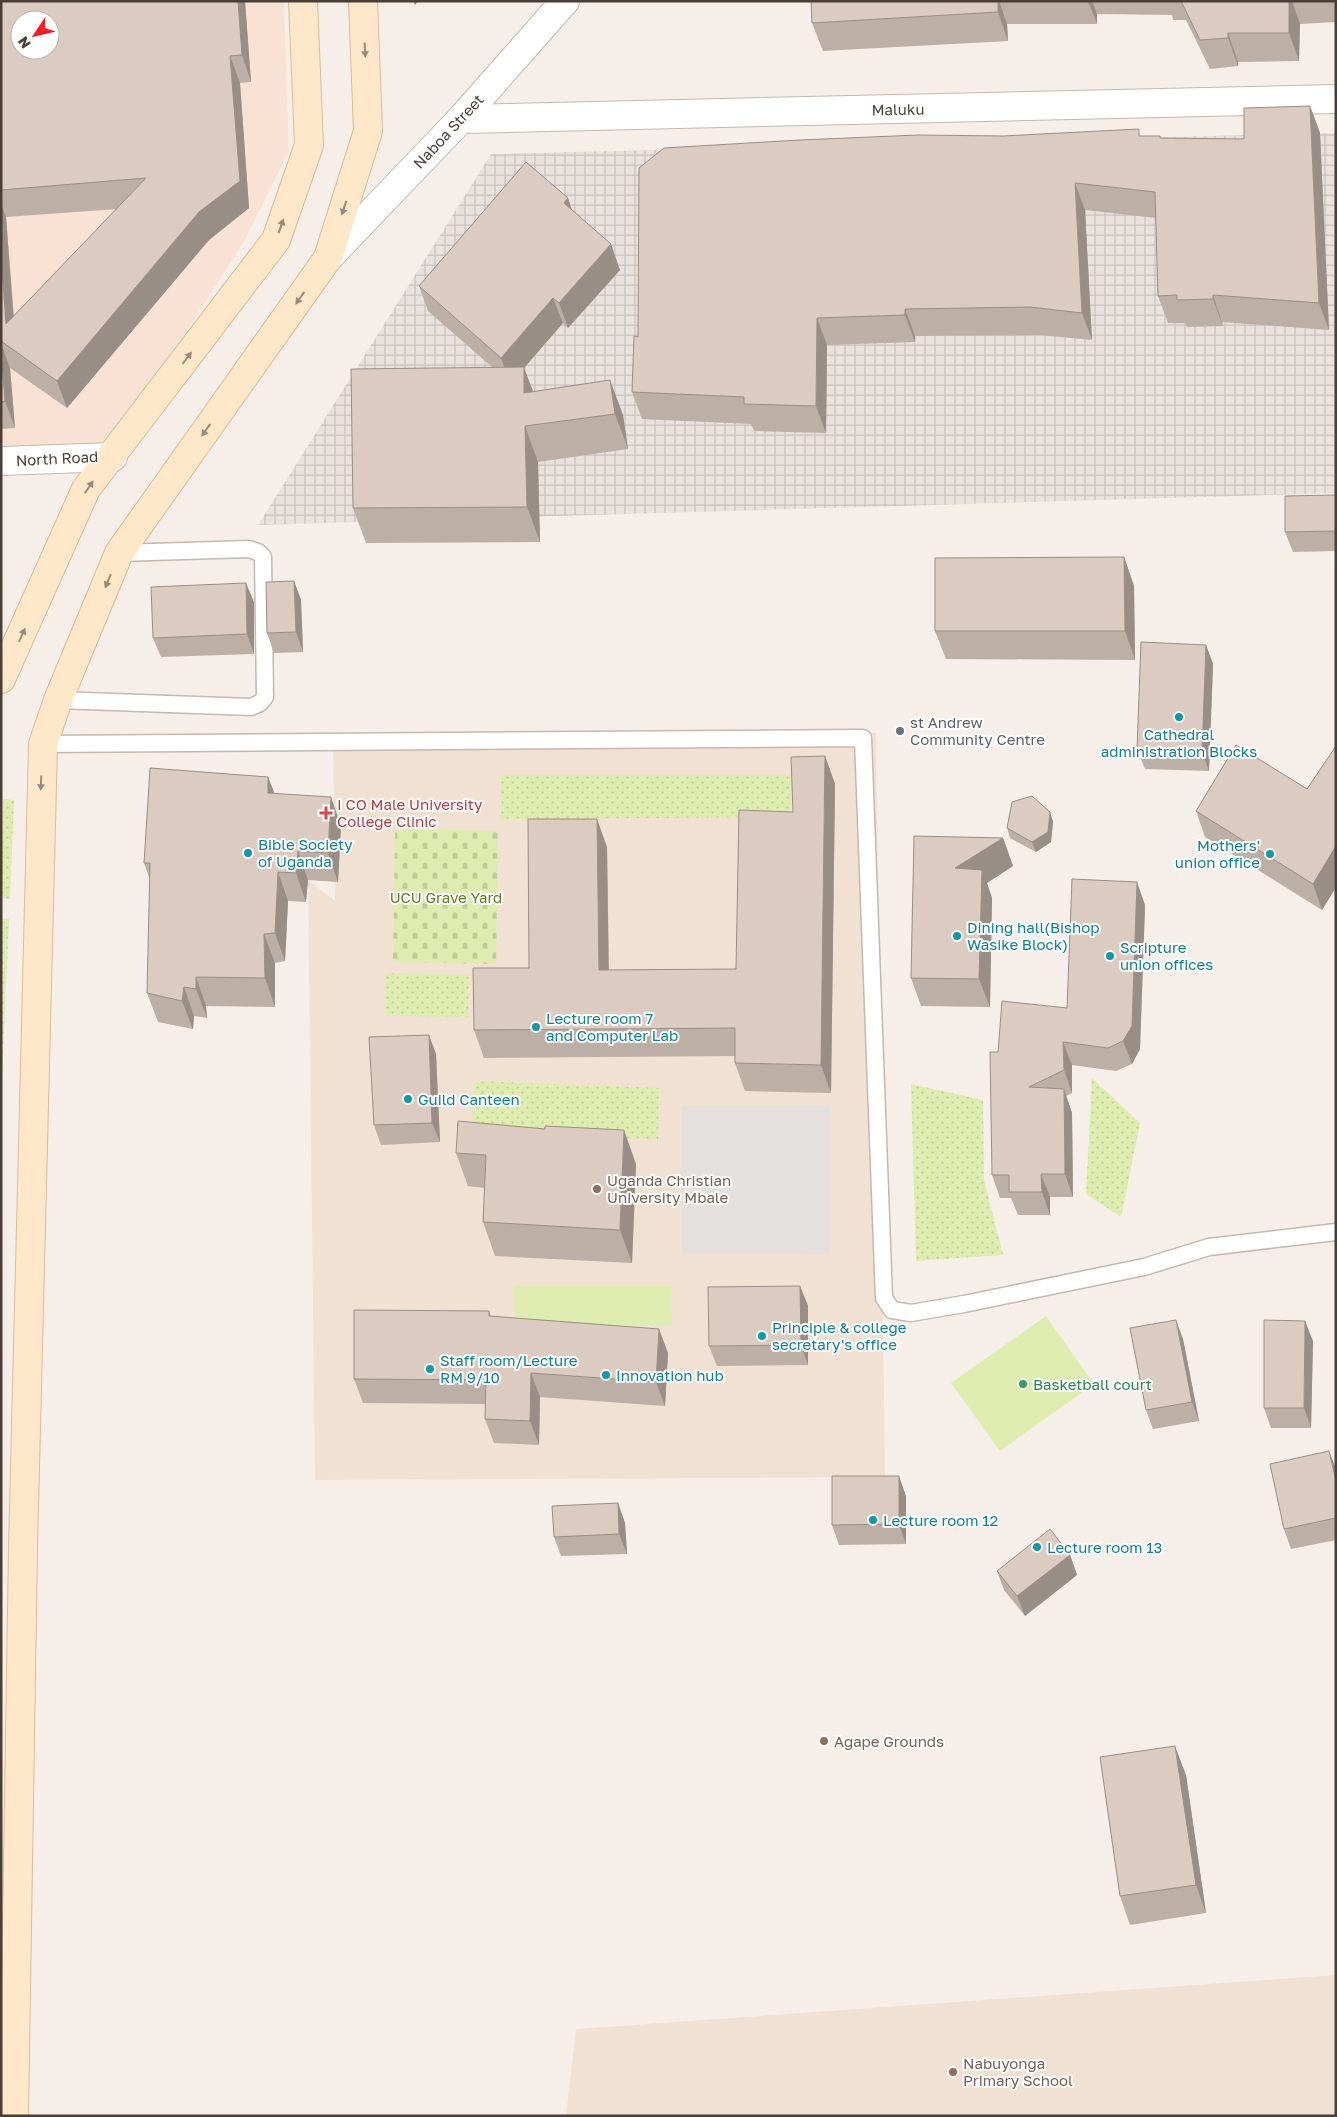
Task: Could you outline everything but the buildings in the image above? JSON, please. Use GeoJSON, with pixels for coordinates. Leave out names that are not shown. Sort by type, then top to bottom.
{"type":"FeatureCollection","features":[{"type":"Feature","properties":{"kind":"main road"},"geometry":{"type":"LineString","coordinates":[[1,679],[86,490],[113,457],[276,240],[309,145],[303,1]]}},
{"type":"Feature","properties":{"kind":"main road"},"geometry":{"type":"LineString","coordinates":[[14,2116],[12,1548],[43,744],[58,700],[119,553],[328,258],[368,131],[362,1]]}},
{"type":"Feature","properties":{"kind":"street","name":"Naboa Street"},"geometry":{"type":"LineString","coordinates":[[328,258],[461,120],[565,1]]}},
{"type":"Feature","properties":{"kind":"street","name":"Maluku"},"geometry":{"type":"LineString","coordinates":[[461,120],[1336,99]]}},
{"type":"Feature","properties":{"kind":"street","name":"North Road"},"geometry":{"type":"LineString","coordinates":[[1,461],[113,457]]}},
{"type":"Feature","properties":{"kind":"lane"},"geometry":{"type":"LineString","coordinates":[[58,700],[251,707],[260,703],[265,697],[263,556],[249,549],[119,553]]}},
{"type":"Feature","properties":{"kind":"lane"},"geometry":{"type":"LineString","coordinates":[[43,744],[863,738],[884,1298],[892,1310],[911,1313],[964,1304],[1144,1267],[1210,1247],[1336,1232]]}},
{"type":"Feature","properties":{"kind":"shaded area"},"geometry":{"type":"Polygon","coordinates":[[[1,1],[284,1],[289,151],[243,243],[105,458],[1,466],[1,1]]]}},
{"type":"Feature","properties":{"kind":"shaded area"},"geometry":{"type":"Polygon","coordinates":[[[1336,133],[1336,493],[258,525],[491,154],[1336,133]]]}},
{"type":"Feature","properties":{"kind":"shaded area","name":"Uganda Christian University Mbale"},"geometry":{"type":"Polygon","coordinates":[[[876,733],[885,1477],[315,1480],[308,880],[335,901],[333,737],[876,733]]]}},
{"type":"Feature","properties":{"kind":"shaded area"},"geometry":{"type":"Polygon","coordinates":[[[681,1106],[830,1106],[830,1254],[682,1253],[681,1106]]]}},
{"type":"Feature","properties":{"kind":"shaded area","name":"Nabuyonga Primary School"},"geometry":{"type":"Polygon","coordinates":[[[1336,1975],[1336,2116],[566,2116],[576,2029],[1336,1975]]]}},
{"type":"Feature","properties":{"kind":"green space"},"geometry":{"type":"Polygon","coordinates":[[[501,775],[791,775],[791,817],[501,819],[501,775]]]}},
{"type":"Feature","properties":{"kind":"green space"},"geometry":{"type":"Polygon","coordinates":[[[3,799],[14,800],[10,899],[1,898],[3,799]]]}},
{"type":"Feature","properties":{"kind":"green space","name":"UCU Grave Yard"},"geometry":{"type":"Polygon","coordinates":[[[395,829],[498,831],[496,964],[393,962],[395,829]]]}},
{"type":"Feature","properties":{"kind":"green space"},"geometry":{"type":"Polygon","coordinates":[[[1,918],[9,919],[1,1099],[1,918]]]}},
{"type":"Feature","properties":{"kind":"green space"},"geometry":{"type":"Polygon","coordinates":[[[385,973],[469,975],[468,1017],[385,1016],[385,973]]]}},
{"type":"Feature","properties":{"kind":"green space"},"geometry":{"type":"Polygon","coordinates":[[[1092,1078],[1140,1123],[1121,1217],[1086,1194],[1092,1078]]]}},
{"type":"Feature","properties":{"kind":"green space"},"geometry":{"type":"Polygon","coordinates":[[[474,1081],[659,1088],[658,1139],[472,1133],[474,1081]]]}},
{"type":"Feature","properties":{"kind":"green space"},"geometry":{"type":"Polygon","coordinates":[[[911,1084],[983,1100],[984,1180],[1003,1255],[916,1261],[911,1084]]]}},
{"type":"Feature","properties":{"kind":"green space"},"geometry":{"type":"Polygon","coordinates":[[[514,1286],[671,1286],[672,1326],[515,1325],[514,1286]]]}},
{"type":"Feature","properties":{"kind":"green space","name":"Basketball court"},"geometry":{"type":"Polygon","coordinates":[[[1046,1316],[1094,1384],[1000,1451],[951,1383],[1046,1316]]]}},
{"type":"Feature","properties":{"kind":"place","name":"Cathedral administration Blocks"},"geometry":{"type":"Point","coordinates":[1179,717]}},
{"type":"Feature","properties":{"kind":"place","name":"st Andrew Community Centre"},"geometry":{"type":"Point","coordinates":[900,731]}},
{"type":"Feature","properties":{"kind":"place","name":"I CO Male University College Clinic"},"geometry":{"type":"Point","coordinates":[326,813]}},
{"type":"Feature","properties":{"kind":"place","name":"Bible Society of Uganda"},"geometry":{"type":"Point","coordinates":[248,853]}},
{"type":"Feature","properties":{"kind":"place","name":"Mothers' union office"},"geometry":{"type":"Point","coordinates":[1270,854]}},
{"type":"Feature","properties":{"kind":"place","name":"Dining hall(Bishop Wasike Block)"},"geometry":{"type":"Point","coordinates":[957,936]}},
{"type":"Feature","properties":{"kind":"place","name":"Scripture union offices"},"geometry":{"type":"Point","coordinates":[1110,956]}},
{"type":"Feature","properties":{"kind":"place","name":"Lecture room 7 and Computer Lab"},"geometry":{"type":"Point","coordinates":[536,1027]}},
{"type":"Feature","properties":{"kind":"place","name":"Guild Canteen"},"geometry":{"type":"Point","coordinates":[408,1099]}},
{"type":"Feature","properties":{"kind":"place","name":"Uganda Christian University Mbale"},"geometry":{"type":"Point","coordinates":[597,1189]}},
{"type":"Feature","properties":{"kind":"place","name":"Principle & college secretary's office"},"geometry":{"type":"Point","coordinates":[762,1336]}},
{"type":"Feature","properties":{"kind":"place","name":"Staff room/Lecture RM 9/10"},"geometry":{"type":"Point","coordinates":[430,1369]}},
{"type":"Feature","properties":{"kind":"place","name":"Innovation hub"},"geometry":{"type":"Point","coordinates":[606,1375]}},
{"type":"Feature","properties":{"kind":"place","name":"Basketball court"},"geometry":{"type":"Point","coordinates":[1023,1384]}},
{"type":"Feature","properties":{"kind":"place","name":"Lecture room 12"},"geometry":{"type":"Point","coordinates":[873,1520]}},
{"type":"Feature","properties":{"kind":"place","name":"Lecture room 13"},"geometry":{"type":"Point","coordinates":[1037,1547]}},
{"type":"Feature","properties":{"kind":"place","name":"Agape Grounds"},"geometry":{"type":"Point","coordinates":[824,1741]}},
{"type":"Feature","properties":{"kind":"place","name":"Nabuyonga Primary School"},"geometry":{"type":"Point","coordinates":[953,2072]}}]}
